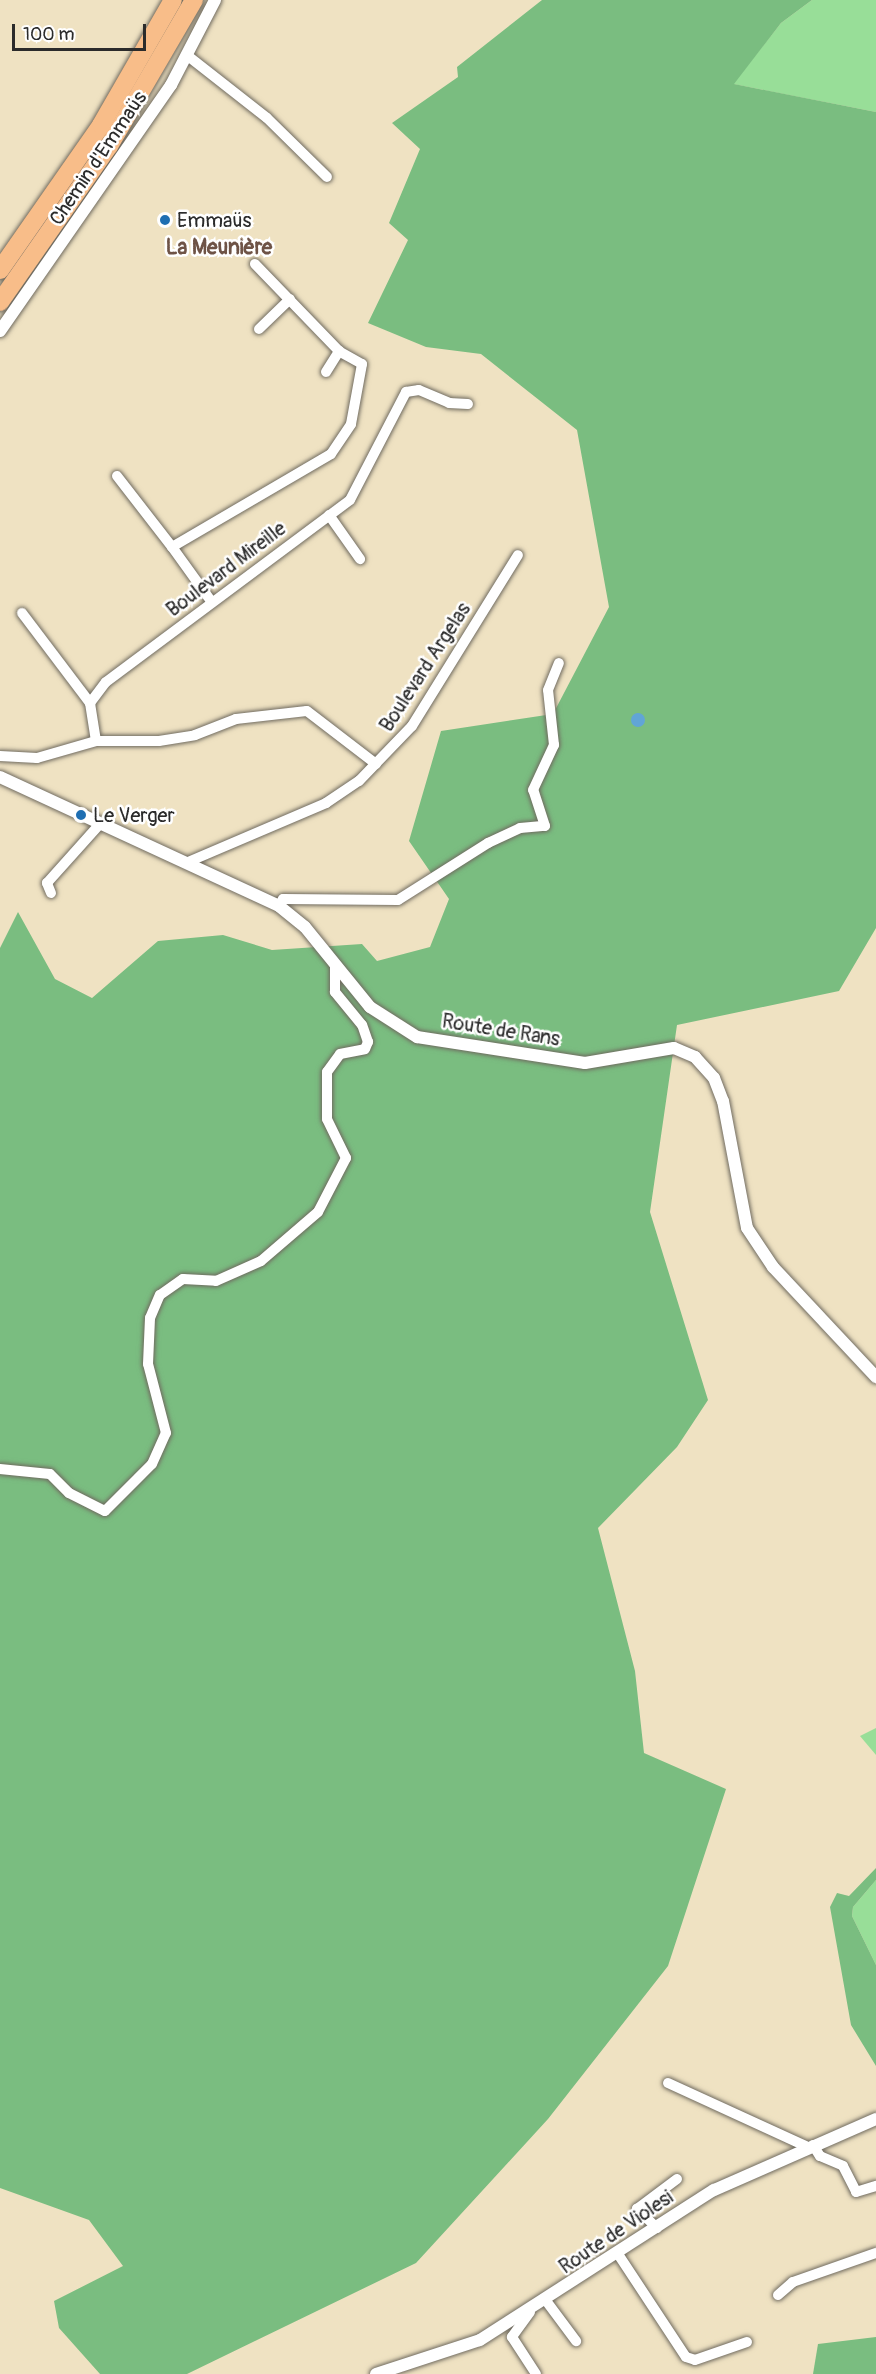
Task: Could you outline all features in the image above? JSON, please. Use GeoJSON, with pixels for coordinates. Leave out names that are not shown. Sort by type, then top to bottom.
{"type":"FeatureCollection","features":[{"type":"Feature","properties":{"kind":"highway"},"geometry":{"type":"LineString","coordinates":[[0,270],[101,125],[173,0]]}},
{"type":"Feature","properties":{"kind":"highway"},"geometry":{"type":"LineString","coordinates":[[0,302],[109,146],[194,0]]}},
{"type":"Feature","properties":{"kind":"street","name":"Chemin d'Emmaüs"},"geometry":{"type":"LineString","coordinates":[[0,331],[96,198],[188,56],[215,0]]}},
{"type":"Feature","properties":{"kind":"street"},"geometry":{"type":"LineString","coordinates":[[188,56],[267,118],[327,177]]}},
{"type":"Feature","properties":{"kind":"street"},"geometry":{"type":"LineString","coordinates":[[172,547],[331,454],[351,424],[362,364],[339,351],[255,264]]}},
{"type":"Feature","properties":{"kind":"street"},"geometry":{"type":"LineString","coordinates":[[259,329],[290,299]]}},
{"type":"Feature","properties":{"kind":"street"},"geometry":{"type":"LineString","coordinates":[[326,372],[339,351]]}},
{"type":"Feature","properties":{"kind":"street","name":"Boulevard Mireille"},"geometry":{"type":"LineString","coordinates":[[90,703],[106,682],[358,491],[406,392],[468,404]]}},
{"type":"Feature","properties":{"kind":"street"},"geometry":{"type":"LineString","coordinates":[[117,476],[212,601]]}},
{"type":"Feature","properties":{"kind":"street"},"geometry":{"type":"LineString","coordinates":[[329,515],[360,560]]}},
{"type":"Feature","properties":{"kind":"street","name":"Boulevard Argelas"},"geometry":{"type":"LineString","coordinates":[[188,862],[326,802],[376,764],[412,726],[518,555]]}},
{"type":"Feature","properties":{"kind":"street"},"geometry":{"type":"LineString","coordinates":[[22,613],[90,703],[96,741]]}},
{"type":"Feature","properties":{"kind":"street"},"geometry":{"type":"LineString","coordinates":[[279,906],[283,899],[398,900],[488,843],[520,828],[545,825],[533,790],[554,745],[548,690],[559,663]]}},
{"type":"Feature","properties":{"kind":"street"},"geometry":{"type":"LineString","coordinates":[[0,756],[38,758],[96,741],[159,741],[195,735],[236,719],[307,711],[376,764]]}},
{"type":"Feature","properties":{"kind":"street","name":"Route de Rans"},"geometry":{"type":"LineString","coordinates":[[0,777],[279,906],[305,927],[335,967],[375,1012],[417,1036],[585,1063],[674,1048],[695,1057],[714,1078],[723,1101],[747,1228],[773,1267],[876,1377]]}},
{"type":"Feature","properties":{"kind":"street"},"geometry":{"type":"LineString","coordinates":[[51,893],[46,882],[100,824]]}},
{"type":"Feature","properties":{"kind":"street"},"geometry":{"type":"LineString","coordinates":[[0,1469],[50,1474],[69,1492],[105,1510],[152,1464],[166,1433],[148,1364],[150,1318],[160,1295],[183,1279],[216,1281],[261,1261],[318,1212],[345,1158],[327,1119],[327,1072],[340,1054],[365,1049],[368,1042],[362,1025],[335,992],[335,967]]}},
{"type":"Feature","properties":{"kind":"street"},"geometry":{"type":"LineString","coordinates":[[668,2083],[810,2146],[820,2156],[843,2166],[856,2192],[876,2186]]}},
{"type":"Feature","properties":{"kind":"street","name":"Route de Violesi"},"geometry":{"type":"LineString","coordinates":[[376,2374],[480,2340],[547,2302],[714,2190],[876,2119]]}},
{"type":"Feature","properties":{"kind":"street"},"geometry":{"type":"LineString","coordinates":[[657,2228],[637,2210],[677,2179]]}},
{"type":"Feature","properties":{"kind":"street"},"geometry":{"type":"LineString","coordinates":[[778,2295],[793,2282],[876,2253]]}},
{"type":"Feature","properties":{"kind":"street"},"geometry":{"type":"LineString","coordinates":[[618,2254],[686,2357],[695,2360],[747,2342]]}},
{"type":"Feature","properties":{"kind":"street"},"geometry":{"type":"LineString","coordinates":[[547,2302],[576,2341]]}},
{"type":"Feature","properties":{"kind":"street"},"geometry":{"type":"LineString","coordinates":[[530,2312],[512,2337],[536,2374]]}},
{"type":"Feature","properties":{"kind":"green space"},"geometry":{"type":"Polygon","coordinates":[[[542,0],[812,0],[781,23],[734,84],[876,112],[876,928],[839,991],[677,1025],[650,1212],[708,1400],[677,1447],[598,1528],[635,1671],[644,1753],[726,1789],[668,1966],[548,2119],[416,2263],[187,2374],[100,2374],[59,2328],[54,2301],[123,2266],[89,2220],[0,2188],[0,948],[18,912],[55,979],[92,998],[158,941],[223,935],[272,950],[362,944],[377,961],[430,947],[449,899],[409,841],[441,731],[553,714],[609,607],[577,430],[481,354],[426,347],[368,323],[408,240],[389,223],[420,149],[392,123],[458,77],[457,67],[542,0]]]}},
{"type":"Feature","properties":{"kind":"green space"},"geometry":{"type":"Polygon","coordinates":[[[812,0],[876,0],[876,112],[733,84],[781,23],[812,0]]]}},
{"type":"Feature","properties":{"kind":"green space"},"geometry":{"type":"Polygon","coordinates":[[[876,1728],[876,1755],[860,1736],[876,1728]]]}},
{"type":"Feature","properties":{"kind":"green space"},"geometry":{"type":"Polygon","coordinates":[[[876,1868],[876,1880],[853,1907],[852,1916],[876,1965],[876,2066],[851,2025],[830,1907],[837,1893],[849,1896],[876,1868]]]}},
{"type":"Feature","properties":{"kind":"green space"},"geometry":{"type":"Polygon","coordinates":[[[876,1880],[876,1965],[852,1916],[853,1907],[876,1880]]]}},
{"type":"Feature","properties":{"kind":"green space"},"geometry":{"type":"Polygon","coordinates":[[[876,2337],[876,2374],[813,2374],[818,2344],[876,2337]]]}},
{"type":"Feature","properties":{"kind":"water"},"geometry":{"type":"Polygon","coordinates":[[[638,713],[643,715],[645,720],[643,725],[638,727],[633,725],[631,720],[633,715],[638,713]]]}},
{"type":"Feature","properties":{"kind":"place","name":"Emmaüs"},"geometry":{"type":"Point","coordinates":[165,220]}},
{"type":"Feature","properties":{"kind":"place","name":"Le Verger"},"geometry":{"type":"Point","coordinates":[81,815]}},
{"type":"Feature","properties":{"kind":"district","name":"La Meunière"},"geometry":{"type":"Point","coordinates":[219,248]}}]}
